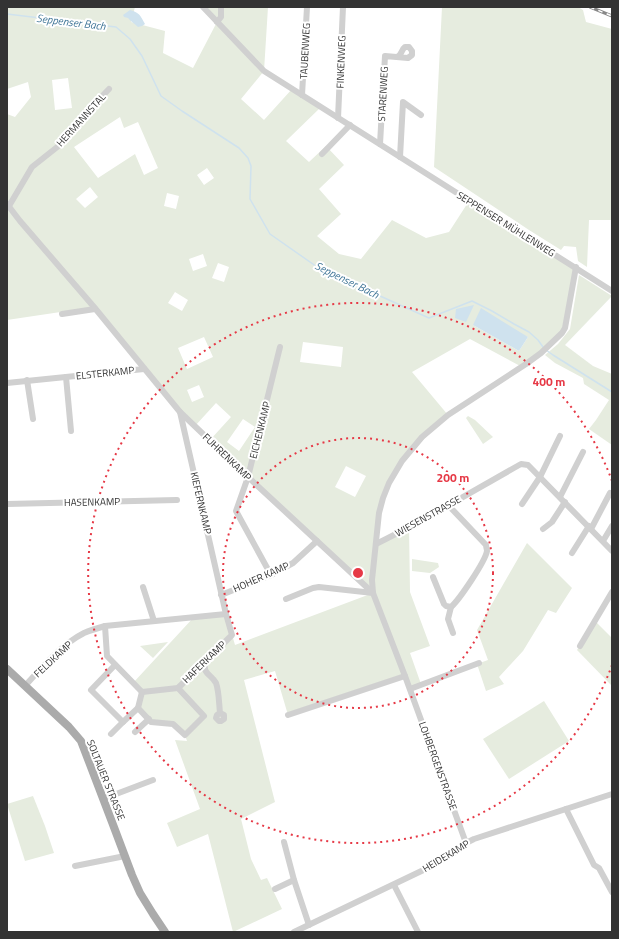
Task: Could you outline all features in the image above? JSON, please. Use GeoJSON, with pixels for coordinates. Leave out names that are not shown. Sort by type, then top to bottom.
{"type":"FeatureCollection","features":[{"type":"Feature","properties":{"kind":"main road","name":"SOLTAUER STRASSE"},"geometry":{"type":"LineString","coordinates":[[7,668],[81,740],[140,893],[166,932]]}},
{"type":"Feature","properties":{"kind":"street","name":"SEPPENSER MÜHLENWEG"},"geometry":{"type":"LineString","coordinates":[[203,7],[264,71],[612,291]]}},
{"type":"Feature","properties":{"kind":"street"},"geometry":{"type":"LineString","coordinates":[[217,22],[221,17],[221,7]]}},
{"type":"Feature","properties":{"kind":"street","name":"TAUBENWEG"},"geometry":{"type":"LineString","coordinates":[[302,95],[307,7]]}},
{"type":"Feature","properties":{"kind":"street","name":"FINKENWEG"},"geometry":{"type":"LineString","coordinates":[[338,118],[343,7]]}},
{"type":"Feature","properties":{"kind":"street","name":"STARENWEG"},"geometry":{"type":"LineString","coordinates":[[380,144],[385,56],[397,57]]}},
{"type":"Feature","properties":{"kind":"street","name":"HERMANNSTAL"},"geometry":{"type":"LineString","coordinates":[[8,205],[32,167],[61,144],[85,114],[110,89]]}},
{"type":"Feature","properties":{"kind":"street"},"geometry":{"type":"LineString","coordinates":[[400,157],[403,102],[421,115]]}},
{"type":"Feature","properties":{"kind":"street"},"geometry":{"type":"LineString","coordinates":[[322,154],[350,125]]}},
{"type":"Feature","properties":{"kind":"street","name":"FUHRENKAMP"},"geometry":{"type":"LineString","coordinates":[[8,205],[180,412],[373,593]]}},
{"type":"Feature","properties":{"kind":"street","name":"LOHBERGENSTRASSE"},"geometry":{"type":"LineString","coordinates":[[466,843],[410,689],[373,593],[372,580],[379,513],[389,482],[402,462],[422,437],[458,408],[541,354],[562,333],[565,328],[576,268]]}},
{"type":"Feature","properties":{"kind":"street"},"geometry":{"type":"LineString","coordinates":[[62,314],[95,309]]}},
{"type":"Feature","properties":{"kind":"street","name":"EICHENKAMP"},"geometry":{"type":"LineString","coordinates":[[271,575],[236,511],[248,477],[280,347]]}},
{"type":"Feature","properties":{"kind":"street","name":"ELSTERKAMP"},"geometry":{"type":"LineString","coordinates":[[7,382],[144,369]]}},
{"type":"Feature","properties":{"kind":"street","name":"ELSTERKAMP"},"geometry":{"type":"LineString","coordinates":[[66,377],[71,431]]}},
{"type":"Feature","properties":{"kind":"street"},"geometry":{"type":"LineString","coordinates":[[27,380],[33,419]]}},
{"type":"Feature","properties":{"kind":"street","name":"KIEFERNKAMP"},"geometry":{"type":"LineString","coordinates":[[180,412],[221,595]]}},
{"type":"Feature","properties":{"kind":"street"},"geometry":{"type":"LineString","coordinates":[[522,504],[540,477],[560,436]]}},
{"type":"Feature","properties":{"kind":"street"},"geometry":{"type":"LineString","coordinates":[[560,497],[583,452]]}},
{"type":"Feature","properties":{"kind":"street","name":"WIESENSTRASSE"},"geometry":{"type":"LineString","coordinates":[[376,544],[449,506],[521,464],[528,465],[612,551]]}},
{"type":"Feature","properties":{"kind":"street"},"geometry":{"type":"LineString","coordinates":[[572,553],[590,528],[610,493]]}},
{"type":"Feature","properties":{"kind":"street","name":"HASENKAMP"},"geometry":{"type":"LineString","coordinates":[[7,504],[177,500]]}},
{"type":"Feature","properties":{"kind":"street"},"geometry":{"type":"LineString","coordinates":[[543,529],[552,522],[565,502]]}},
{"type":"Feature","properties":{"kind":"street"},"geometry":{"type":"LineString","coordinates":[[449,506],[486,545],[487,552],[467,586],[451,607],[448,619],[453,633]]}},
{"type":"Feature","properties":{"kind":"street"},"geometry":{"type":"LineString","coordinates":[[603,541],[612,526]]}},
{"type":"Feature","properties":{"kind":"street","name":"HOHER KAMP"},"geometry":{"type":"LineString","coordinates":[[221,595],[271,575],[294,563],[318,541]]}},
{"type":"Feature","properties":{"kind":"street"},"geometry":{"type":"LineString","coordinates":[[432,577],[444,604],[451,607]]}},
{"type":"Feature","properties":{"kind":"street"},"geometry":{"type":"LineString","coordinates":[[143,587],[154,621]]}},
{"type":"Feature","properties":{"kind":"street"},"geometry":{"type":"LineString","coordinates":[[286,599],[319,587],[373,593]]}},
{"type":"Feature","properties":{"kind":"street"},"geometry":{"type":"LineString","coordinates":[[580,646],[612,592]]}},
{"type":"Feature","properties":{"kind":"street"},"geometry":{"type":"LineString","coordinates":[[221,595],[226,614]]}},
{"type":"Feature","properties":{"kind":"street","name":"FELDKAMP"},"geometry":{"type":"LineString","coordinates":[[25,686],[58,651],[71,641],[83,634],[105,626],[226,614]]}},
{"type":"Feature","properties":{"kind":"street","name":"HAFERKAMP"},"geometry":{"type":"LineString","coordinates":[[178,688],[232,635],[226,614]]}},
{"type":"Feature","properties":{"kind":"street"},"geometry":{"type":"LineString","coordinates":[[105,626],[107,656],[142,692]]}},
{"type":"Feature","properties":{"kind":"street"},"geometry":{"type":"LineString","coordinates":[[206,660],[204,667],[216,685],[220,713]]}},
{"type":"Feature","properties":{"kind":"street"},"geometry":{"type":"LineString","coordinates":[[410,689],[480,663]]}},
{"type":"Feature","properties":{"kind":"street"},"geometry":{"type":"LineString","coordinates":[[116,665],[91,690],[123,722]]}},
{"type":"Feature","properties":{"kind":"street"},"geometry":{"type":"LineString","coordinates":[[288,715],[405,676]]}},
{"type":"Feature","properties":{"kind":"street"},"geometry":{"type":"LineString","coordinates":[[138,708],[151,722],[173,724],[186,735],[204,716],[178,688],[142,692]]}},
{"type":"Feature","properties":{"kind":"street"},"geometry":{"type":"LineString","coordinates":[[111,734],[138,708],[142,692]]}},
{"type":"Feature","properties":{"kind":"street"},"geometry":{"type":"LineString","coordinates":[[135,732],[149,719]]}},
{"type":"Feature","properties":{"kind":"street"},"geometry":{"type":"LineString","coordinates":[[104,799],[154,780]]}},
{"type":"Feature","properties":{"kind":"street","name":"HEIDEKAMP"},"geometry":{"type":"LineString","coordinates":[[294,932],[394,885],[453,854],[466,843],[474,839],[612,794]]}},
{"type":"Feature","properties":{"kind":"street"},"geometry":{"type":"LineString","coordinates":[[566,809],[594,865],[599,868],[612,892]]}},
{"type":"Feature","properties":{"kind":"street"},"geometry":{"type":"LineString","coordinates":[[284,842],[294,880],[309,925]]}},
{"type":"Feature","properties":{"kind":"street"},"geometry":{"type":"LineString","coordinates":[[75,866],[125,856]]}},
{"type":"Feature","properties":{"kind":"street"},"geometry":{"type":"LineString","coordinates":[[275,889],[294,880]]}},
{"type":"Feature","properties":{"kind":"street"},"geometry":{"type":"LineString","coordinates":[[394,885],[417,932]]}},
{"type":"Feature","properties":{"kind":"shaded area"},"geometry":{"type":"Polygon","coordinates":[[[7,7],[135,7],[131,22],[165,31],[163,53],[193,68],[217,22],[203,7],[268,7],[264,71],[241,99],[264,120],[292,89],[321,107],[286,141],[309,162],[326,146],[344,165],[319,189],[341,214],[317,236],[339,254],[361,259],[392,220],[426,238],[449,232],[469,201],[576,267],[565,328],[522,367],[470,339],[412,372],[448,415],[402,461],[383,498],[376,544],[409,527],[410,592],[430,646],[410,653],[421,684],[410,689],[405,676],[288,715],[275,671],[244,680],[275,802],[241,819],[251,859],[261,880],[267,878],[282,909],[233,932],[208,834],[177,847],[167,823],[200,809],[175,740],[187,741],[185,735],[173,724],[151,722],[138,708],[142,692],[133,683],[194,617],[226,614],[235,645],[373,593],[210,440],[231,417],[216,403],[195,426],[94,307],[7,320],[7,114],[15,117],[31,97],[28,82],[7,89],[7,7]],[[68,78],[52,80],[55,110],[72,108],[68,78]],[[120,117],[74,147],[98,178],[135,154],[144,175],[158,168],[138,122],[124,128],[120,117]],[[207,168],[197,175],[204,185],[214,178],[207,168]],[[90,187],[76,199],[85,208],[98,197],[90,187]],[[167,193],[164,206],[176,209],[179,196],[167,193]],[[203,254],[189,259],[193,271],[207,266],[203,254]],[[218,263],[212,278],[224,282],[229,267],[218,263]],[[175,292],[168,303],[182,311],[188,300],[175,292]],[[473,325],[519,351],[528,337],[473,325]],[[204,337],[178,348],[187,369],[213,357],[204,337]],[[303,342],[300,362],[341,367],[343,347],[303,342]],[[199,385],[187,390],[192,402],[204,397],[199,385]],[[243,419],[227,442],[239,451],[255,427],[243,419]],[[346,466],[335,487],[355,497],[366,476],[346,466]]]}},
{"type":"Feature","properties":{"kind":"shaded area"},"geometry":{"type":"Polygon","coordinates":[[[442,7],[578,7],[583,10],[586,22],[612,29],[612,220],[589,220],[587,267],[578,261],[576,247],[564,246],[561,250],[434,167],[442,7]]]}},
{"type":"Feature","properties":{"kind":"shaded area"},"geometry":{"type":"Polygon","coordinates":[[[579,275],[612,296],[565,345],[593,366],[612,374],[612,445],[589,429],[609,400],[584,384],[583,378],[555,363],[545,355],[558,344],[570,329],[579,275]]]}},
{"type":"Feature","properties":{"kind":"shaded area"},"geometry":{"type":"Polygon","coordinates":[[[468,416],[475,420],[493,437],[483,444],[466,418],[468,416]]]}},
{"type":"Feature","properties":{"kind":"shaded area"},"geometry":{"type":"Polygon","coordinates":[[[527,543],[572,588],[556,613],[548,610],[523,651],[499,677],[504,684],[486,691],[477,664],[488,660],[477,630],[527,543]]]}},
{"type":"Feature","properties":{"kind":"shaded area"},"geometry":{"type":"Polygon","coordinates":[[[412,559],[438,563],[439,567],[430,573],[412,571],[412,559]]]}},
{"type":"Feature","properties":{"kind":"shaded area"},"geometry":{"type":"Polygon","coordinates":[[[595,621],[612,638],[612,686],[577,650],[595,621]]]}},
{"type":"Feature","properties":{"kind":"shaded area"},"geometry":{"type":"Polygon","coordinates":[[[168,642],[153,658],[140,646],[168,642]]]}},
{"type":"Feature","properties":{"kind":"shaded area"},"geometry":{"type":"Polygon","coordinates":[[[544,701],[569,741],[509,779],[483,739],[544,701]]]}},
{"type":"Feature","properties":{"kind":"shaded area"},"geometry":{"type":"Polygon","coordinates":[[[33,796],[54,853],[25,861],[7,804],[33,796]]]}},
{"type":"Feature","properties":{"kind":"water"},"geometry":{"type":"Polygon","coordinates":[[[130,10],[136,12],[145,24],[138,27],[128,18],[124,17],[123,15],[130,10]]]}},
{"type":"Feature","properties":{"kind":"water"},"geometry":{"type":"Polygon","coordinates":[[[474,305],[466,322],[455,318],[456,309],[474,305]]]}},
{"type":"Feature","properties":{"kind":"water"},"geometry":{"type":"Polygon","coordinates":[[[481,308],[528,337],[519,351],[473,325],[481,308]]]}},
{"type":"Feature","properties":{"kind":"waterway","name":"Seppenser Bach"},"geometry":{"type":"LineString","coordinates":[[7,14],[116,27],[130,39],[142,56],[161,96],[239,148],[248,158],[251,166],[250,199],[270,234],[320,269],[429,318],[472,301],[529,332],[543,347]]}},
{"type":"Feature","properties":{"kind":"waterway","name":"Seppenser Bach"},"geometry":{"type":"LineString","coordinates":[[546,350],[612,392]]}},
{"type":"Feature","properties":{"kind":"railway"},"geometry":{"type":"LineString","coordinates":[[590,7],[612,16]]}}]}
